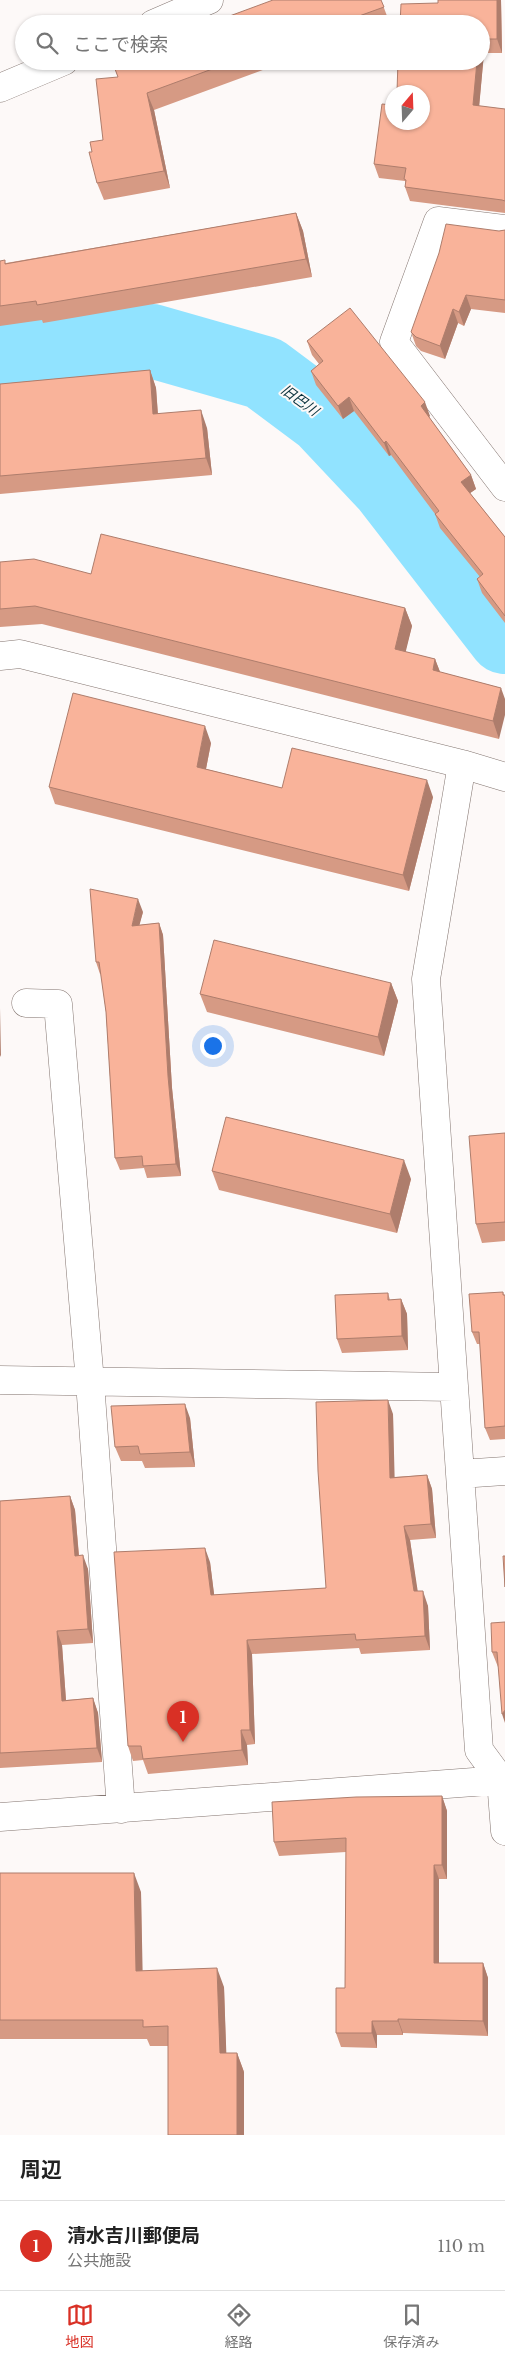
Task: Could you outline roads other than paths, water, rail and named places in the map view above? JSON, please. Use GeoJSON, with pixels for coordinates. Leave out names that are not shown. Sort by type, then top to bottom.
{"type":"FeatureCollection","features":[{"type":"Feature","properties":{"kind":"street"},"geometry":{"type":"LineString","coordinates":[[174,15],[210,0]]}},
{"type":"Feature","properties":{"kind":"street"},"geometry":{"type":"LineString","coordinates":[[0,88],[43,70]]}},
{"type":"Feature","properties":{"kind":"street"},"geometry":{"type":"LineString","coordinates":[[505,229],[438,221],[394,342],[505,487]]}},
{"type":"Feature","properties":{"kind":"street"},"geometry":{"type":"LineString","coordinates":[[0,656],[20,654],[462,764],[505,777]]}},
{"type":"Feature","properties":{"kind":"street"},"geometry":{"type":"LineString","coordinates":[[462,764],[426,979],[478,1750],[503,1779],[505,1832]]}},
{"type":"Feature","properties":{"kind":"street"},"geometry":{"type":"LineString","coordinates":[[26,1004],[58,1004],[90,1382],[121,1809]]}},
{"type":"Feature","properties":{"kind":"street"},"geometry":{"type":"LineString","coordinates":[[0,1380],[454,1387]]}},
{"type":"Feature","properties":{"kind":"street"},"geometry":{"type":"LineString","coordinates":[[460,1474],[505,1471]]}},
{"type":"Feature","properties":{"kind":"street"},"geometry":{"type":"LineString","coordinates":[[0,1817],[503,1779]]}},
{"type":"Feature","properties":{"kind":"waterway","name":"旧巴川"},"geometry":{"type":"LineString","coordinates":[[0,360],[152,341],[264,373],[323,417],[388,486],[505,637]]}},
{"type":"Feature","properties":{"kind":"place","name":"清水吉川郵便局"},"geometry":{"type":"Point","coordinates":[183,1742]}}]}
